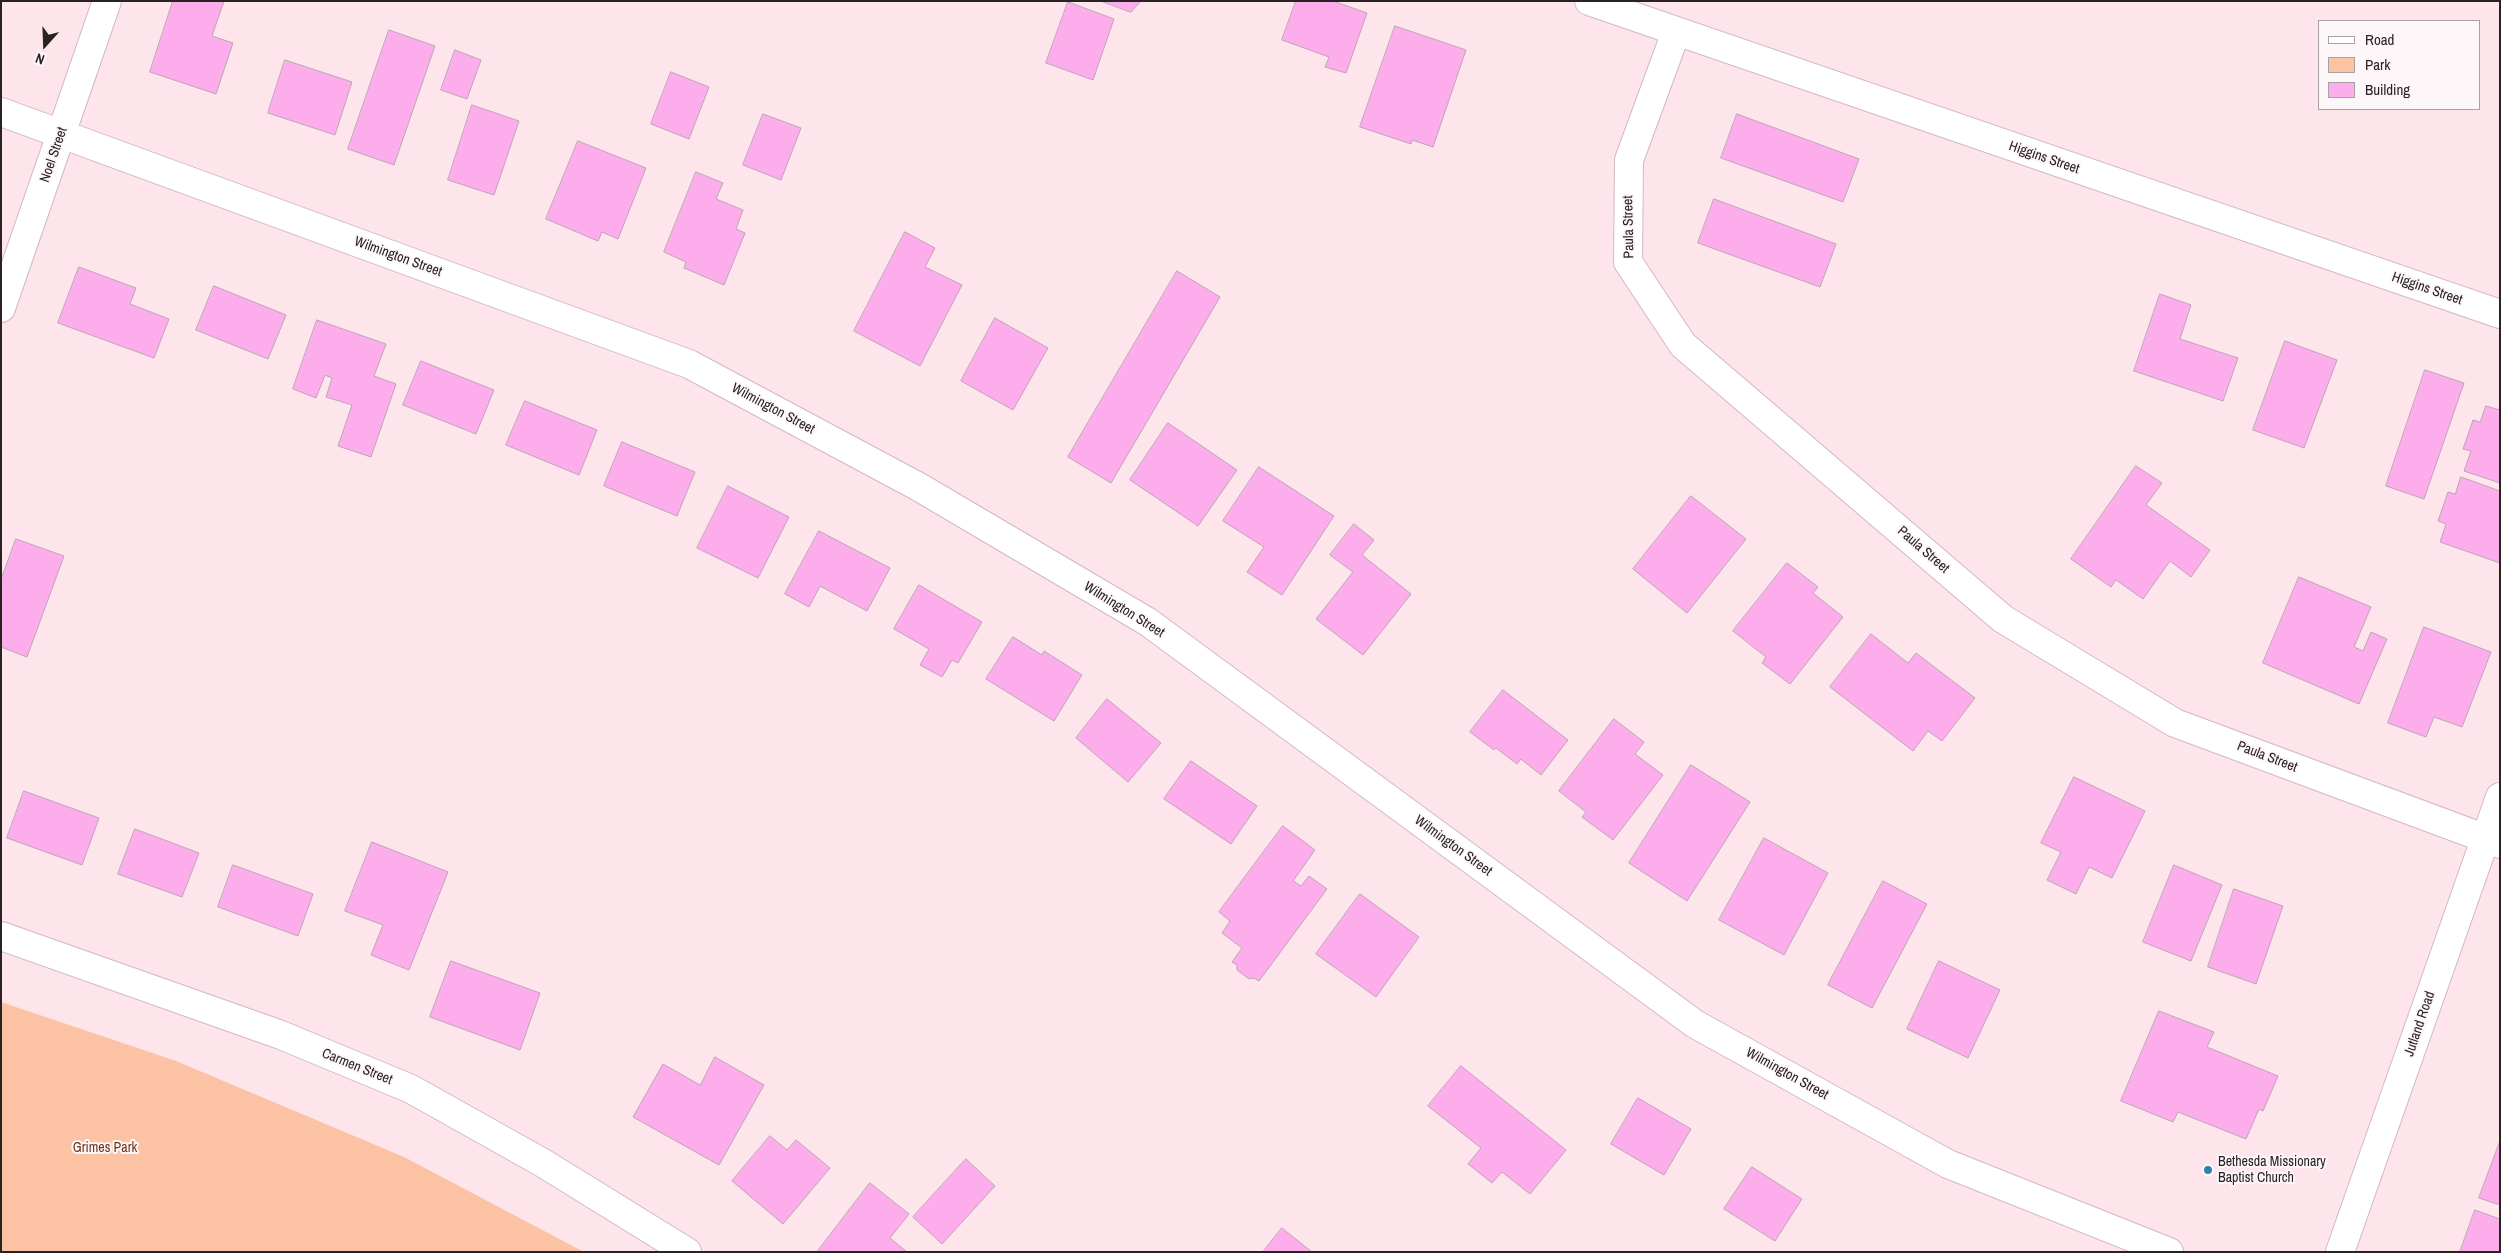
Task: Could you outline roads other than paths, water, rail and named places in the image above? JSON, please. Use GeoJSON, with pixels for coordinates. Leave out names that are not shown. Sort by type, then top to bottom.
{"type":"FeatureCollection","features":[{"type":"Feature","properties":{"kind":"street","name":"Noel Street"},"geometry":{"type":"LineString","coordinates":[[1,308],[107,1]]}},
{"type":"Feature","properties":{"kind":"street","name":"Higgins Street"},"geometry":{"type":"LineString","coordinates":[[1589,1],[2500,314]]}},
{"type":"Feature","properties":{"kind":"street","name":"Paula Street"},"geometry":{"type":"LineString","coordinates":[[1676,32],[1629,160],[1628,262],[1683,345],[2003,619],[2175,723],[2493,842]]}},
{"type":"Feature","properties":{"kind":"street","name":"Wilmington Street"},"geometry":{"type":"LineString","coordinates":[[1,112],[689,364],[919,487],[1148,622],[1695,1024],[1948,1164],[2169,1252]]}},
{"type":"Feature","properties":{"kind":"street","name":"Jutland Road"},"geometry":{"type":"LineString","coordinates":[[2340,1252],[2493,842],[2500,797]]}},
{"type":"Feature","properties":{"kind":"street","name":"Carmen Street"},"geometry":{"type":"LineString","coordinates":[[1,936],[281,1035],[411,1089],[543,1163],[687,1252]]}},
{"type":"Feature","properties":{"kind":"place","name":"Bethesda Missionary Baptist Church"},"geometry":{"type":"Point","coordinates":[2208,1170]}},
{"type":"Feature","properties":{"kind":"park label","name":"Grimes Park"},"geometry":{"type":"Point","coordinates":[105,1148]}}]}
